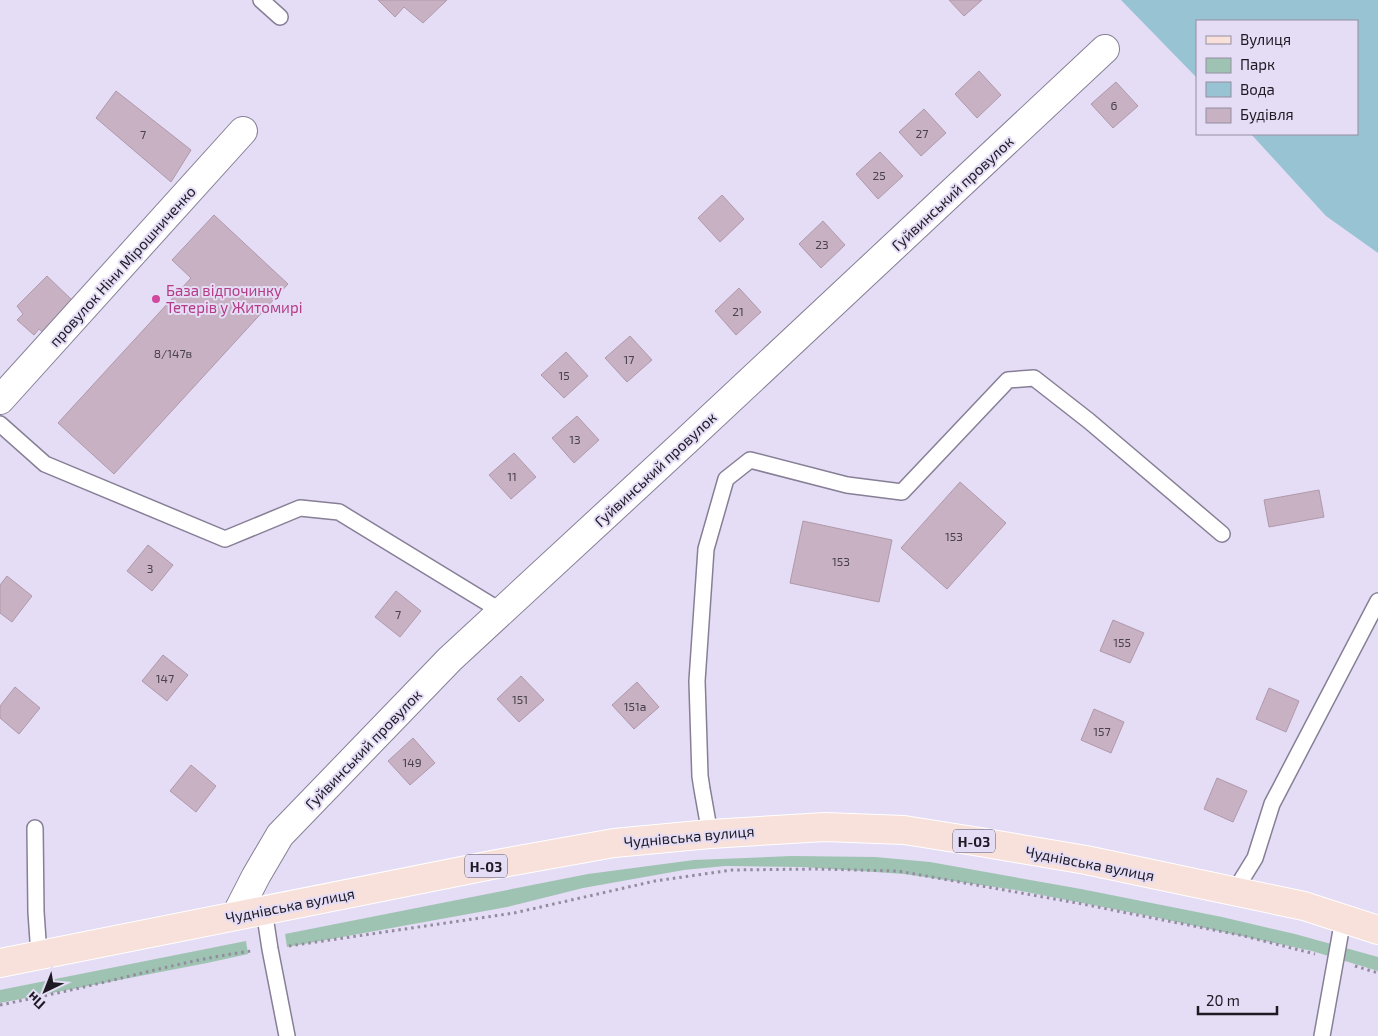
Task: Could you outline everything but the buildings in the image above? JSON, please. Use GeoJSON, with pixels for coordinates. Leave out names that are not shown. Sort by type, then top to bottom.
{"type":"FeatureCollection","features":[{"type":"Feature","properties":{"kind":"main road","name":"Чуднівська вулиця"},"geometry":{"type":"LineString","coordinates":[[0,963],[614,842],[825,827],[904,830],[1086,860],[1304,906],[1378,930]]}},
{"type":"Feature","properties":{"kind":"street","name":"Гуйвинський провулок"},"geometry":{"type":"LineString","coordinates":[[236,915],[256,876],[280,836],[450,659],[1105,49]]}},
{"type":"Feature","properties":{"kind":"street","name":"провулок Ніни Мірошниченко"},"geometry":{"type":"LineString","coordinates":[[0,400],[243,131]]}},
{"type":"Feature","properties":{"kind":"street"},"geometry":{"type":"LineString","coordinates":[[1304,906],[1378,916]]}},
{"type":"Feature","properties":{"kind":"lane"},"geometry":{"type":"LineString","coordinates":[[261,0],[280,17]]}},
{"type":"Feature","properties":{"kind":"lane"},"geometry":{"type":"LineString","coordinates":[[710,834],[700,776],[697,681],[706,549],[726,479],[750,460],[847,484],[902,492],[1008,380],[1034,378],[1089,421],[1222,534]]}},
{"type":"Feature","properties":{"kind":"lane"},"geometry":{"type":"LineString","coordinates":[[0,424],[45,464],[224,539],[300,508],[339,512],[501,611]]}},
{"type":"Feature","properties":{"kind":"lane"},"geometry":{"type":"LineString","coordinates":[[1234,892],[1255,858],[1272,804],[1378,601]]}},
{"type":"Feature","properties":{"kind":"lane"},"geometry":{"type":"LineString","coordinates":[[35,828],[36,912],[39,955]]}},
{"type":"Feature","properties":{"kind":"lane"},"geometry":{"type":"LineString","coordinates":[[264,910],[287,1036]]}},
{"type":"Feature","properties":{"kind":"lane"},"geometry":{"type":"LineString","coordinates":[[1322,1036],[1343,919]]}},
{"type":"Feature","properties":{"kind":"path"},"geometry":{"type":"LineString","coordinates":[[0,1005],[168,966],[230,954],[514,913],[655,881],[732,870],[816,869],[907,873],[1077,903],[1244,936],[1324,956]]}},
{"type":"Feature","properties":{"kind":"path"},"geometry":{"type":"LineString","coordinates":[[1351,964],[1378,973]]}},
{"type":"Feature","properties":{"kind":"green space"},"geometry":{"type":"Polygon","coordinates":[[[792,856],[875,857],[930,862],[1081,889],[1222,917],[1295,934],[1378,957],[1378,971],[1312,951],[1016,890],[904,874],[803,867],[725,866],[684,870],[583,888],[507,907],[287,947],[285,934],[588,874],[694,860],[792,856]]]}},
{"type":"Feature","properties":{"kind":"green space"},"geometry":{"type":"Polygon","coordinates":[[[246,941],[248,954],[0,1003],[0,990],[246,941]]]}},
{"type":"Feature","properties":{"kind":"water"},"geometry":{"type":"Polygon","coordinates":[[[1121,0],[1378,0],[1378,253],[1326,216],[1252,135],[1358,135],[1358,20],[1196,20],[1196,77],[1121,0]]]}},
{"type":"Feature","properties":{"kind":"place","name":"База відпочинку Тетерів у Житомирі"},"geometry":{"type":"Point","coordinates":[156,299]}}]}
